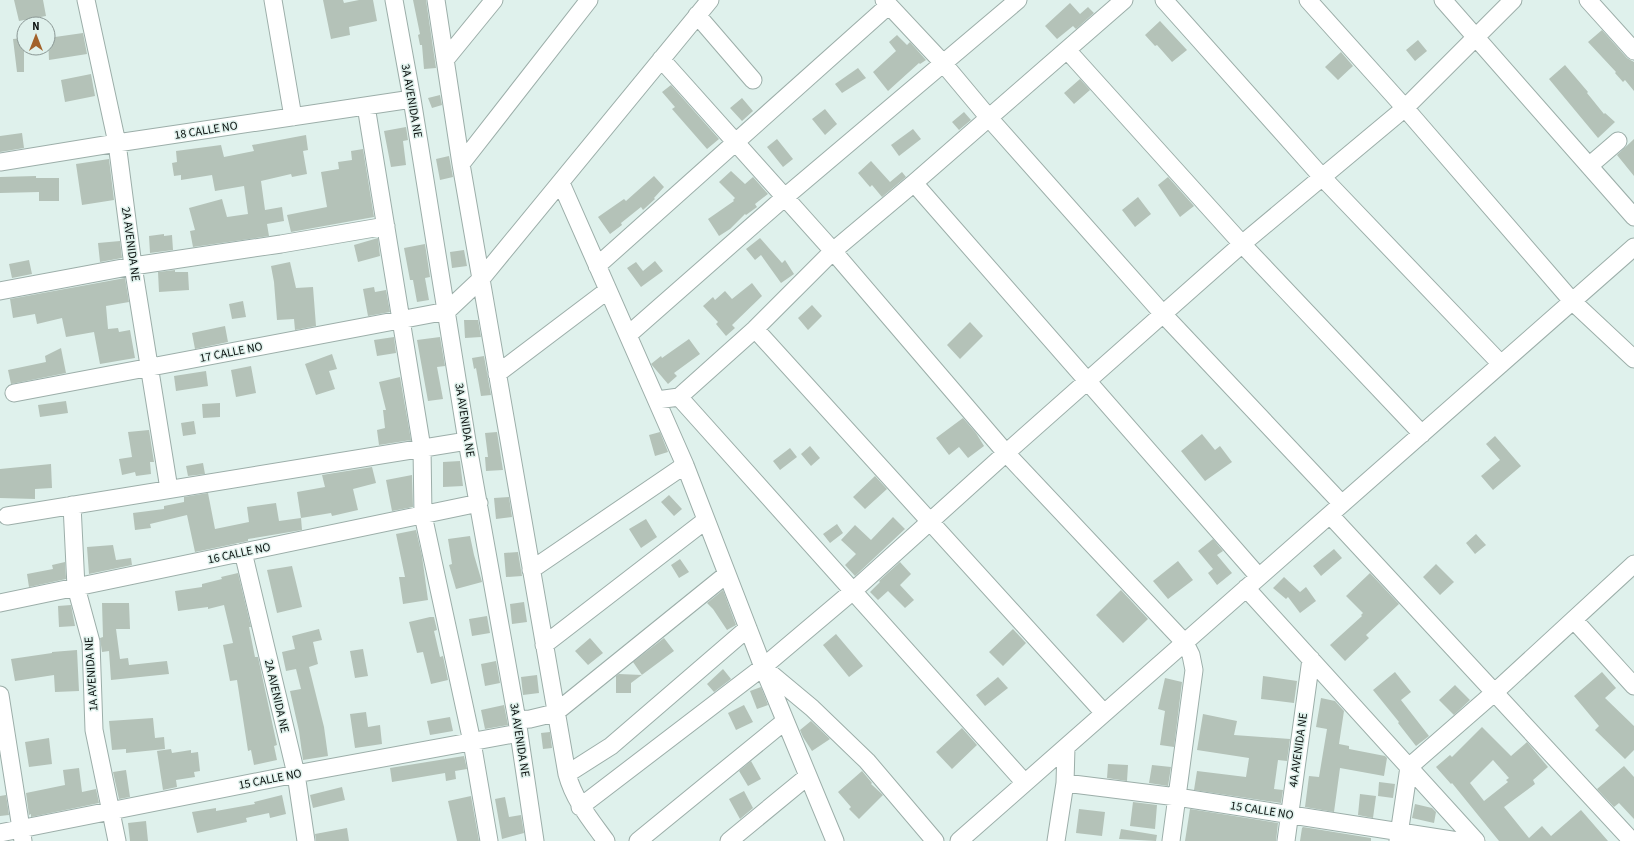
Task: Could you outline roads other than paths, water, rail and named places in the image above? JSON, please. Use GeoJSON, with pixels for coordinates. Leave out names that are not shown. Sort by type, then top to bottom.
{"type":"FeatureCollection","features":[{"type":"Feature","properties":{"kind":"street","name":"2A AVENIDA NE"},"geometry":{"type":"LineString","coordinates":[[86,0],[117,143],[133,266],[169,489]]}},
{"type":"Feature","properties":{"kind":"street"},"geometry":{"type":"LineString","coordinates":[[273,0],[294,117]]}},
{"type":"Feature","properties":{"kind":"street","name":"3A AVENIDA NE"},"geometry":{"type":"LineString","coordinates":[[394,0],[412,99],[467,441],[518,726],[535,841]]}},
{"type":"Feature","properties":{"kind":"street"},"geometry":{"type":"LineString","coordinates":[[436,0],[480,279],[555,713],[567,774],[570,787],[580,807],[606,841]]}},
{"type":"Feature","properties":{"kind":"street"},"geometry":{"type":"LineString","coordinates":[[445,60],[494,0]]}},
{"type":"Feature","properties":{"kind":"street"},"geometry":{"type":"LineString","coordinates":[[461,164],[589,0]]}},
{"type":"Feature","properties":{"kind":"street"},"geometry":{"type":"LineString","coordinates":[[447,311],[480,279],[561,183],[660,59],[710,0]]}},
{"type":"Feature","properties":{"kind":"street"},"geometry":{"type":"LineString","coordinates":[[628,335],[785,198],[1018,0]]}},
{"type":"Feature","properties":{"kind":"street"},"geometry":{"type":"LineString","coordinates":[[657,400],[679,397],[755,329],[833,251],[914,183],[1124,0]]}},
{"type":"Feature","properties":{"kind":"street"},"geometry":{"type":"LineString","coordinates":[[1164,0],[1322,177],[1501,364]]}},
{"type":"Feature","properties":{"kind":"street"},"geometry":{"type":"LineString","coordinates":[[1308,0],[1572,302],[1634,359]]}},
{"type":"Feature","properties":{"kind":"street"},"geometry":{"type":"LineString","coordinates":[[1443,0],[1634,217]]}},
{"type":"Feature","properties":{"kind":"street"},"geometry":{"type":"LineString","coordinates":[[580,807],[763,667],[853,591],[1242,244],[1404,108],[1513,0]]}},
{"type":"Feature","properties":{"kind":"street"},"geometry":{"type":"LineString","coordinates":[[1588,0],[1634,51]]}},
{"type":"Feature","properties":{"kind":"street"},"geometry":{"type":"LineString","coordinates":[[597,266],[736,143],[886,3],[943,63],[989,118],[1163,314],[1342,504]]}},
{"type":"Feature","properties":{"kind":"street"},"geometry":{"type":"LineString","coordinates":[[697,15],[753,80]]}},
{"type":"Feature","properties":{"kind":"street"},"geometry":{"type":"LineString","coordinates":[[1067,50],[1242,244],[1422,434]]}},
{"type":"Feature","properties":{"kind":"street"},"geometry":{"type":"LineString","coordinates":[[660,59],[833,251],[1006,453],[1185,643],[1191,655],[1194,670],[1171,841]]}},
{"type":"Feature","properties":{"kind":"street","name":"18 CALLE NO"},"geometry":{"type":"LineString","coordinates":[[0,162],[412,99]]}},
{"type":"Feature","properties":{"kind":"street"},"geometry":{"type":"LineString","coordinates":[[366,106],[422,448],[423,515],[472,742],[489,841]]}},
{"type":"Feature","properties":{"kind":"street"},"geometry":{"type":"LineString","coordinates":[[1589,166],[1618,141]]}},
{"type":"Feature","properties":{"kind":"street"},"geometry":{"type":"LineString","coordinates":[[561,183],[685,465],[763,667],[808,776],[830,838]]}},
{"type":"Feature","properties":{"kind":"street"},"geometry":{"type":"LineString","coordinates":[[914,183],[1086,382],[1252,583],[1311,660],[1476,841]]}},
{"type":"Feature","properties":{"kind":"street"},"geometry":{"type":"LineString","coordinates":[[0,291],[133,266],[281,244],[386,226]]}},
{"type":"Feature","properties":{"kind":"street"},"geometry":{"type":"LineString","coordinates":[[959,841],[1634,247]]}},
{"type":"Feature","properties":{"kind":"street"},"geometry":{"type":"LineString","coordinates":[[497,374],[608,290]]}},
{"type":"Feature","properties":{"kind":"street","name":"17 CALLE NO"},"geometry":{"type":"LineString","coordinates":[[14,393],[447,311]]}},
{"type":"Feature","properties":{"kind":"street"},"geometry":{"type":"LineString","coordinates":[[755,329],[1104,713]]}},
{"type":"Feature","properties":{"kind":"street"},"geometry":{"type":"LineString","coordinates":[[679,397],[1025,783]]}},
{"type":"Feature","properties":{"kind":"street"},"geometry":{"type":"LineString","coordinates":[[7,516],[467,441]]}},
{"type":"Feature","properties":{"kind":"street"},"geometry":{"type":"LineString","coordinates":[[531,570],[685,465]]}},
{"type":"Feature","properties":{"kind":"street","name":"16 CALLE NO"},"geometry":{"type":"LineString","coordinates":[[0,603],[479,503]]}},
{"type":"Feature","properties":{"kind":"street","name":"1A AVENIDA NE"},"geometry":{"type":"LineString","coordinates":[[72,505],[76,587],[91,642],[94,730],[117,841]]}},
{"type":"Feature","properties":{"kind":"street"},"geometry":{"type":"LineString","coordinates":[[1330,515],[1632,841]]}},
{"type":"Feature","properties":{"kind":"street"},"geometry":{"type":"LineString","coordinates":[[544,645],[706,520]]}},
{"type":"Feature","properties":{"kind":"street","name":"2A AVENIDA NE"},"geometry":{"type":"LineString","coordinates":[[243,552],[296,774],[306,841]]}},
{"type":"Feature","properties":{"kind":"street"},"geometry":{"type":"LineString","coordinates":[[1399,836],[1409,767],[1495,692],[1634,564]]}},
{"type":"Feature","properties":{"kind":"street"},"geometry":{"type":"LineString","coordinates":[[555,713],[727,574]]}},
{"type":"Feature","properties":{"kind":"street"},"geometry":{"type":"LineString","coordinates":[[1574,620],[1634,686]]}},
{"type":"Feature","properties":{"kind":"street"},"geometry":{"type":"LineString","coordinates":[[567,774],[611,746],[748,628]]}},
{"type":"Feature","properties":{"kind":"street","name":"4A AVENIDA NE"},"geometry":{"type":"LineString","coordinates":[[1286,841],[1311,660]]}},
{"type":"Feature","properties":{"kind":"street"},"geometry":{"type":"LineString","coordinates":[[763,667],[812,708],[867,761],[935,841]]}},
{"type":"Feature","properties":{"kind":"street"},"geometry":{"type":"LineString","coordinates":[[0,696],[22,835]]}},
{"type":"Feature","properties":{"kind":"street","name":"15 CALLE NO"},"geometry":{"type":"LineString","coordinates":[[0,833],[22,835],[111,810],[472,742],[518,726],[530,719],[555,713]]}},
{"type":"Feature","properties":{"kind":"street"},"geometry":{"type":"LineString","coordinates":[[638,841],[785,721]]}},
{"type":"Feature","properties":{"kind":"street"},"geometry":{"type":"LineString","coordinates":[[1056,841],[1065,783],[1066,747]]}},
{"type":"Feature","properties":{"kind":"street"},"geometry":{"type":"LineString","coordinates":[[729,841],[808,776]]}},
{"type":"Feature","properties":{"kind":"street","name":"15 CALLE NO"},"geometry":{"type":"LineString","coordinates":[[1065,783],[1177,797],[1289,814],[1399,836],[1458,841]]}}]}
